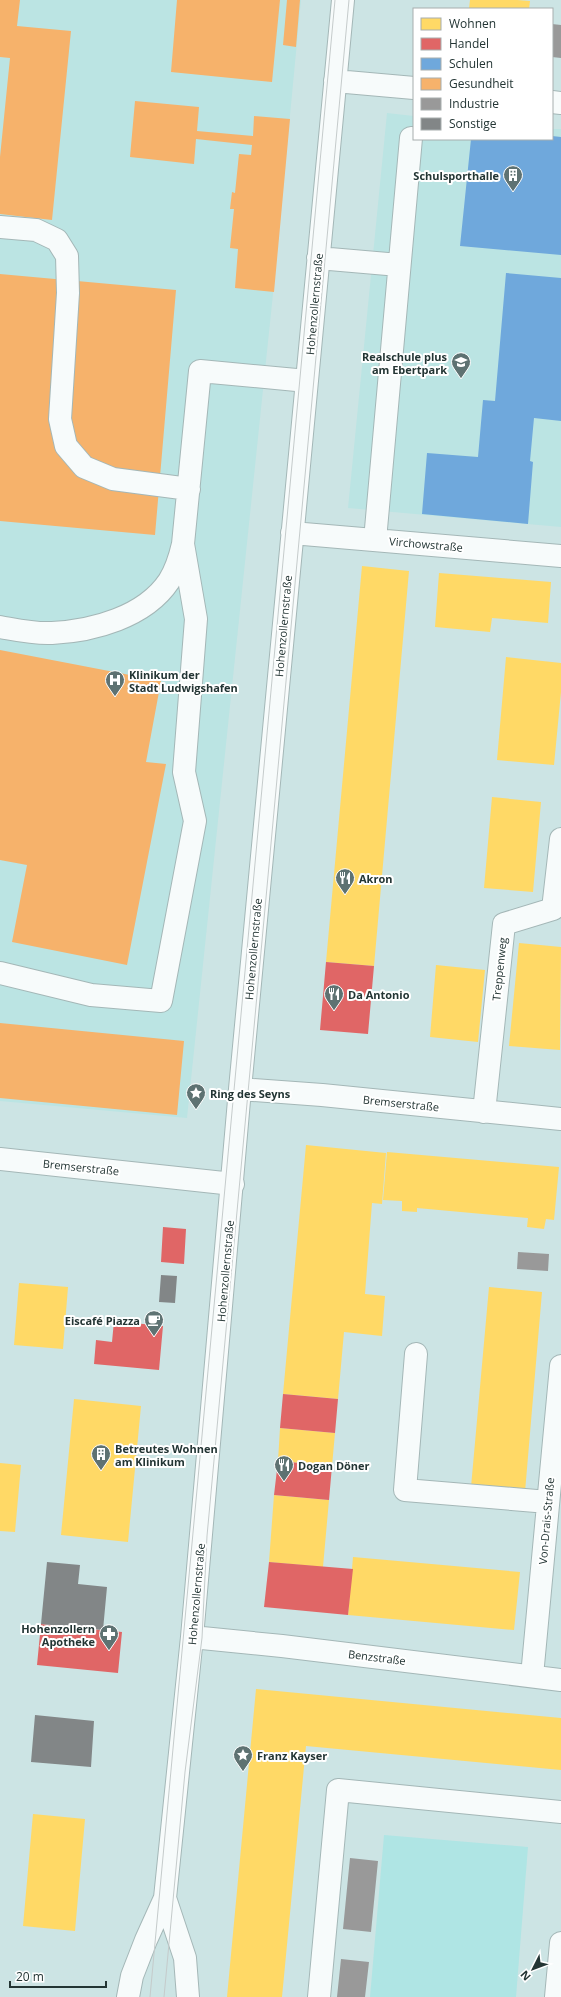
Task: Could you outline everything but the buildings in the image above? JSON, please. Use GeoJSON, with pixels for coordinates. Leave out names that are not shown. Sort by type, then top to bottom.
{"type":"FeatureCollection","features":[{"type":"Feature","properties":{"kind":"street","name":"Hohenzollernstraße"},"geometry":{"type":"LineString","coordinates":[[128,1997],[132,1976],[165,1898],[192,1637],[233,1184],[240,1089],[343,0]]}},
{"type":"Feature","properties":{"kind":"street"},"geometry":{"type":"LineString","coordinates":[[336,81],[413,88]]}},
{"type":"Feature","properties":{"kind":"street"},"geometry":{"type":"LineString","coordinates":[[375,540],[411,138]]}},
{"type":"Feature","properties":{"kind":"street"},"geometry":{"type":"LineString","coordinates":[[0,227],[36,230],[57,240],[67,256],[68,293],[60,419],[66,446],[84,467],[113,479],[189,489]]}},
{"type":"Feature","properties":{"kind":"street"},"geometry":{"type":"LineString","coordinates":[[318,258],[399,265]]}},
{"type":"Feature","properties":{"kind":"street"},"geometry":{"type":"LineString","coordinates":[[0,627],[24,632],[51,633],[90,627],[135,612],[152,599],[168,582],[178,563],[183,544],[200,371],[307,381]]}},
{"type":"Feature","properties":{"kind":"street","name":"Virchowstraße"},"geometry":{"type":"LineString","coordinates":[[292,533],[561,556]]}},
{"type":"Feature","properties":{"kind":"street"},"geometry":{"type":"LineString","coordinates":[[0,973],[91,995],[162,1001],[194,821],[184,772],[196,619],[183,544]]}},
{"type":"Feature","properties":{"kind":"street","name":"Treppenweg"},"geometry":{"type":"LineString","coordinates":[[484,1112],[504,924],[553,909],[561,839]]}},
{"type":"Feature","properties":{"kind":"street","name":"Bremserstraße"},"geometry":{"type":"LineString","coordinates":[[240,1089],[322,1094],[561,1119]]}},
{"type":"Feature","properties":{"kind":"street","name":"Bremserstraße"},"geometry":{"type":"LineString","coordinates":[[0,1159],[233,1184]]}},
{"type":"Feature","properties":{"kind":"street"},"geometry":{"type":"LineString","coordinates":[[416,1354],[405,1490],[548,1502]]}},
{"type":"Feature","properties":{"kind":"street","name":"Von-Drais-Straße"},"geometry":{"type":"LineString","coordinates":[[532,1676],[561,1366]]}},
{"type":"Feature","properties":{"kind":"street","name":"Benzstraße"},"geometry":{"type":"LineString","coordinates":[[192,1637],[282,1646],[561,1680]]}},
{"type":"Feature","properties":{"kind":"street"},"geometry":{"type":"LineString","coordinates":[[319,1997],[338,1790],[561,1812]]}},
{"type":"Feature","properties":{"kind":"street","name":"Hohenzollernstraße"},"geometry":{"type":"LineString","coordinates":[[165,1898],[185,1958],[188,1997]]}},
{"type":"Feature","properties":{"kind":"street"},"geometry":{"type":"LineString","coordinates":[[556,1997],[561,1943]]}},
{"type":"Feature","properties":{"kind":"shaded area","name":"Klinikum der Stadt Ludwigshafen"},"geometry":{"type":"Polygon","coordinates":[[[0,0],[301,0],[273,294],[187,1118],[0,1101],[0,0]]]}},
{"type":"Feature","properties":{"kind":"shaded area","name":"Realschule plus am Ebertpark"},"geometry":{"type":"Polygon","coordinates":[[[387,113],[413,116],[413,140],[553,140],[553,129],[561,129],[561,527],[348,508],[387,113]]]}},
{"type":"Feature","properties":{"kind":"shaded area"},"geometry":{"type":"Polygon","coordinates":[[[384,1835],[528,1847],[516,1997],[370,1997],[384,1835]]]}},
{"type":"Feature","properties":{"kind":"tram line"},"geometry":{"type":"LineString","coordinates":[[150,1997],[335,0]]}},
{"type":"Feature","properties":{"kind":"tram line"},"geometry":{"type":"LineString","coordinates":[[164,1997],[185,1772],[202,1638],[207,1536],[349,0]]}},
{"type":"Feature","properties":{"kind":"place","name":"Schulsporthalle"},"geometry":{"type":"Point","coordinates":[513,192]}},
{"type":"Feature","properties":{"kind":"place","name":"Realschule plus am Ebertpark"},"geometry":{"type":"Point","coordinates":[461,379]}},
{"type":"Feature","properties":{"kind":"place","name":"Klinikum der Stadt Ludwigshafen"},"geometry":{"type":"Point","coordinates":[115,697]}},
{"type":"Feature","properties":{"kind":"place","name":"Akron"},"geometry":{"type":"Point","coordinates":[345,895]}},
{"type":"Feature","properties":{"kind":"place","name":"Da Antonio"},"geometry":{"type":"Point","coordinates":[334,1011]}},
{"type":"Feature","properties":{"kind":"place","name":"Ring des Seyns"},"geometry":{"type":"Point","coordinates":[196,1110]}},
{"type":"Feature","properties":{"kind":"place","name":"Eiscafé Piazza"},"geometry":{"type":"Point","coordinates":[154,1337]}},
{"type":"Feature","properties":{"kind":"place","name":"Betreutes Wohnen am Klinikum"},"geometry":{"type":"Point","coordinates":[101,1471]}},
{"type":"Feature","properties":{"kind":"place","name":"Dogan Döner"},"geometry":{"type":"Point","coordinates":[284,1482]}},
{"type":"Feature","properties":{"kind":"place","name":"Hohenzollern Apotheke"},"geometry":{"type":"Point","coordinates":[109,1651]}},
{"type":"Feature","properties":{"kind":"place","name":"Franz Kayser"},"geometry":{"type":"Point","coordinates":[243,1772]}}]}
